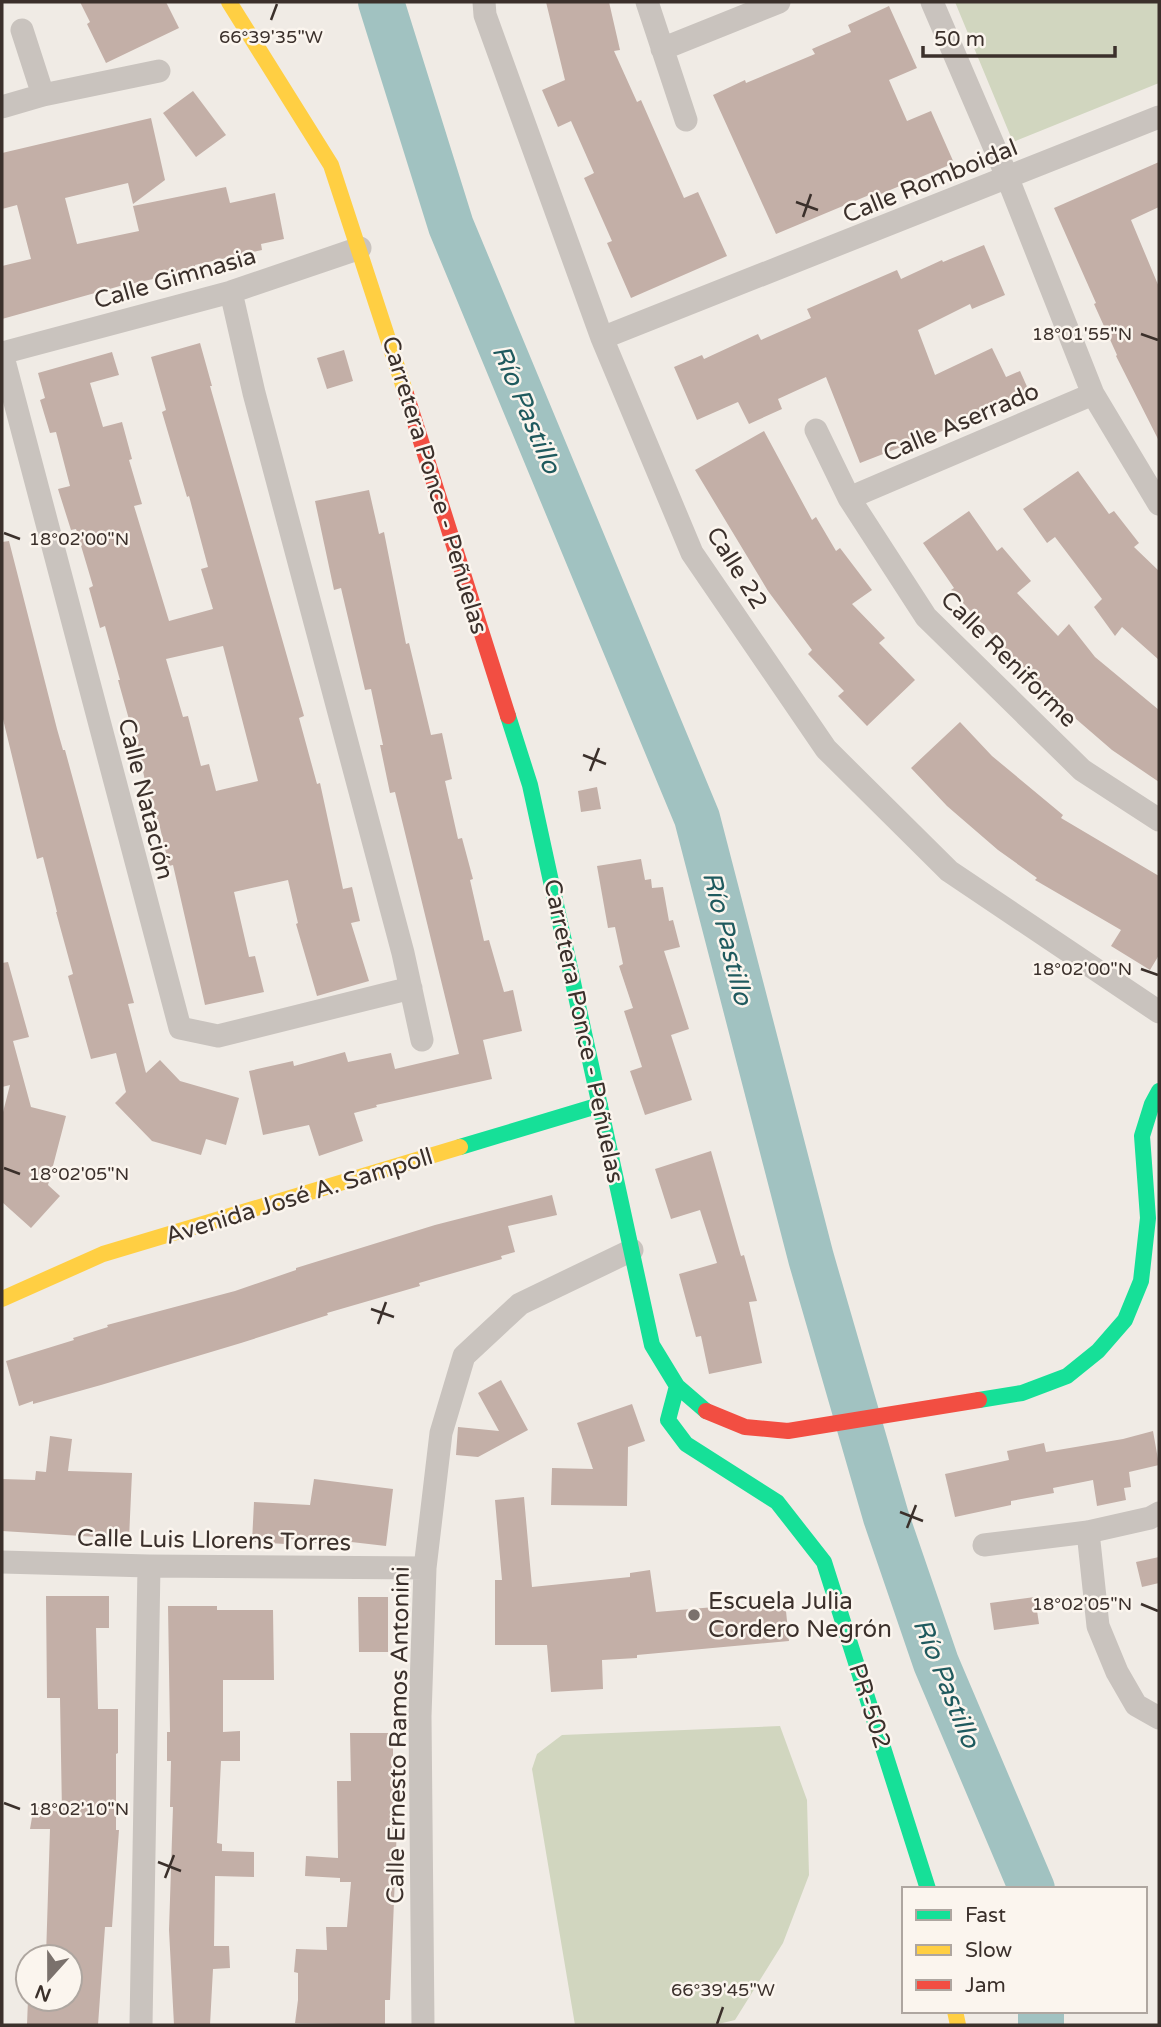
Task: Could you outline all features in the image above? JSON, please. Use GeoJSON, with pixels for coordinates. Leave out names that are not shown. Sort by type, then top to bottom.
{"type":"FeatureCollection","features":[{"type":"Feature","properties":{"kind":"main road","name":"Carretera Ponce - Peñuelas"},"geometry":{"type":"LineString","coordinates":[[229,2],[331,165],[360,248],[530,785],[652,1345],[677,1386],[706,1411],[745,1427],[788,1432],[1022,1393],[1067,1376],[1098,1351],[1125,1320],[1142,1281],[1148,1218],[1142,1136],[1159,1091]]}},
{"type":"Feature","properties":{"kind":"main road","name":"Avenida José A. Sampoll"},"geometry":{"type":"LineString","coordinates":[[2,1299],[103,1254],[600,1105]]}},
{"type":"Feature","properties":{"kind":"main road","name":"PR-502"},"geometry":{"type":"LineString","coordinates":[[677,1386],[668,1420],[686,1444],[777,1502],[824,1562],[927,1887]]}},
{"type":"Feature","properties":{"kind":"street","name":"Calle 22"},"geometry":{"type":"LineString","coordinates":[[484,2],[485,15],[602,338],[692,553],[826,749],[949,871],[1159,1012]]}},
{"type":"Feature","properties":{"kind":"street"},"geometry":{"type":"LineString","coordinates":[[647,2],[686,120]]}},
{"type":"Feature","properties":{"kind":"street"},"geometry":{"type":"LineString","coordinates":[[662,49],[779,2]]}},
{"type":"Feature","properties":{"kind":"street"},"geometry":{"type":"LineString","coordinates":[[932,2],[1007,179],[1093,394],[1159,504]]}},
{"type":"Feature","properties":{"kind":"street"},"geometry":{"type":"LineString","coordinates":[[22,30],[43,95]]}},
{"type":"Feature","properties":{"kind":"street"},"geometry":{"type":"LineString","coordinates":[[2,107],[43,95],[159,71]]}},
{"type":"Feature","properties":{"kind":"street","name":"Calle Romboidal"},"geometry":{"type":"LineString","coordinates":[[602,338],[1159,117]]}},
{"type":"Feature","properties":{"kind":"street","name":"Calle Gimnasia"},"geometry":{"type":"LineString","coordinates":[[2,353],[231,292],[360,248]]}},
{"type":"Feature","properties":{"kind":"street"},"geometry":{"type":"LineString","coordinates":[[231,292],[254,393],[333,683],[422,1040]]}},
{"type":"Feature","properties":{"kind":"street","name":"Calle Natación"},"geometry":{"type":"LineString","coordinates":[[2,353],[180,1028],[218,1036],[411,988]]}},
{"type":"Feature","properties":{"kind":"street","name":"Calle Aserrado"},"geometry":{"type":"LineString","coordinates":[[849,498],[1093,394]]}},
{"type":"Feature","properties":{"kind":"street","name":"Calle Reniforme"},"geometry":{"type":"LineString","coordinates":[[817,430],[849,498],[926,617],[1082,770],[1159,820]]}},
{"type":"Feature","properties":{"kind":"street","name":"Calle Ernesto Ramos Antonini"},"geometry":{"type":"LineString","coordinates":[[423,2025],[420,1716],[425,1568],[441,1433],[464,1356],[520,1304],[632,1250]]}},
{"type":"Feature","properties":{"kind":"street"},"geometry":{"type":"LineString","coordinates":[[984,1545],[1088,1532],[1150,1518],[1159,1513]]}},
{"type":"Feature","properties":{"kind":"street"},"geometry":{"type":"LineString","coordinates":[[1088,1532],[1098,1626],[1117,1672],[1136,1705],[1159,1718]]}},
{"type":"Feature","properties":{"kind":"street","name":"Calle Luis Llorens Torres"},"geometry":{"type":"LineString","coordinates":[[2,1562],[425,1568]]}},
{"type":"Feature","properties":{"kind":"street"},"geometry":{"type":"LineString","coordinates":[[141,2025],[149,1566]]}},
{"type":"Feature","properties":{"kind":"green space"},"geometry":{"type":"Polygon","coordinates":[[[955,2],[1159,2],[1159,83],[1013,142],[955,2]]]}},
{"type":"Feature","properties":{"kind":"green space"},"geometry":{"type":"Polygon","coordinates":[[[780,1726],[807,1800],[809,1875],[783,1943],[735,2020],[714,2025],[575,2025],[532,1769],[537,1754],[562,1735],[780,1726]]]}},
{"type":"Feature","properties":{"kind":"building"},"geometry":{"type":"Polygon","coordinates":[[[80,2],[166,2],[179,28],[106,63],[87,24],[90,22],[80,2]]]}},
{"type":"Feature","properties":{"kind":"building"},"geometry":{"type":"Polygon","coordinates":[[[546,2],[609,2],[620,50],[614,51],[637,102],[641,100],[684,198],[698,192],[727,256],[631,298],[607,243],[612,241],[584,178],[594,173],[571,121],[558,127],[542,90],[565,80],[546,2]]]}},
{"type":"Feature","properties":{"kind":"building"},"geometry":{"type":"Polygon","coordinates":[[[889,6],[917,68],[889,80],[907,121],[931,111],[954,163],[776,234],[713,95],[815,54],[812,49],[851,32],[848,25],[889,6]]]}},
{"type":"Feature","properties":{"kind":"building"},"geometry":{"type":"Polygon","coordinates":[[[193,91],[226,135],[196,157],[163,113],[193,91]]]}},
{"type":"Feature","properties":{"kind":"building"},"geometry":{"type":"Polygon","coordinates":[[[151,118],[165,180],[133,204],[128,183],[65,198],[77,244],[139,231],[133,206],[226,187],[230,203],[275,193],[284,239],[261,244],[262,250],[195,265],[196,270],[120,286],[2,319],[2,266],[31,259],[17,205],[2,209],[2,153],[151,118]]]}},
{"type":"Feature","properties":{"kind":"building"},"geometry":{"type":"Polygon","coordinates":[[[1159,162],[1159,207],[1131,220],[1159,287],[1159,441],[1116,356],[1054,208],[1159,162]]]}},
{"type":"Feature","properties":{"kind":"building"},"geometry":{"type":"Polygon","coordinates":[[[984,245],[1005,295],[972,309],[970,304],[918,330],[935,375],[992,348],[1006,377],[1020,371],[1029,391],[955,426],[860,463],[826,377],[778,399],[782,409],[749,424],[738,402],[697,420],[674,367],[702,355],[704,359],[758,334],[761,340],[811,318],[807,309],[897,270],[901,279],[984,245]]]}},
{"type":"Feature","properties":{"kind":"building"},"geometry":{"type":"Polygon","coordinates":[[[200,343],[304,716],[299,718],[317,784],[320,783],[343,889],[352,887],[360,921],[351,923],[369,981],[317,996],[296,924],[298,923],[288,880],[234,892],[249,957],[255,956],[264,992],[205,1005],[173,865],[169,866],[158,819],[153,820],[133,722],[130,723],[105,626],[100,628],[89,588],[93,586],[76,529],[71,530],[58,489],[70,486],[56,432],[50,433],[40,400],[45,398],[38,373],[112,352],[119,375],[90,383],[103,427],[122,422],[132,459],[129,460],[142,504],[134,506],[169,621],[213,609],[201,569],[208,567],[162,412],[166,410],[151,357],[200,343]],[[223,646],[166,659],[183,717],[188,716],[201,766],[209,764],[216,791],[258,781],[223,646]]]}},
{"type":"Feature","properties":{"kind":"building"},"geometry":{"type":"Polygon","coordinates":[[[344,350],[353,381],[327,389],[317,358],[344,350]]]}},
{"type":"Feature","properties":{"kind":"building"},"geometry":{"type":"Polygon","coordinates":[[[764,431],[812,520],[816,517],[836,551],[840,548],[872,590],[852,604],[885,638],[879,643],[915,680],[867,726],[838,696],[844,691],[808,654],[812,650],[768,591],[695,470],[764,431]]]}},
{"type":"Feature","properties":{"kind":"building"},"geometry":{"type":"Polygon","coordinates":[[[1078,471],[1109,514],[1114,511],[1139,543],[1134,547],[1159,571],[1159,660],[1122,627],[1115,636],[1094,607],[1102,599],[1055,537],[1047,543],[1023,509],[1078,471]]]}},
{"type":"Feature","properties":{"kind":"building"},"geometry":{"type":"Polygon","coordinates":[[[369,490],[379,534],[384,532],[406,644],[409,643],[431,735],[442,733],[452,779],[445,781],[458,839],[462,838],[473,879],[470,880],[484,941],[489,940],[504,992],[513,990],[522,1031],[483,1040],[492,1079],[376,1105],[377,1107],[354,1113],[363,1141],[319,1156],[309,1125],[263,1135],[249,1071],[293,1061],[294,1066],[345,1052],[348,1062],[391,1053],[395,1069],[459,1054],[395,792],[390,793],[371,689],[365,690],[341,588],[334,590],[315,501],[369,490]]]}},
{"type":"Feature","properties":{"kind":"building"},"geometry":{"type":"Polygon","coordinates":[[[969,511],[997,551],[1002,547],[1031,581],[1017,593],[1058,636],[1069,624],[1095,657],[1159,710],[1159,782],[1112,750],[1024,674],[1026,671],[951,590],[954,588],[923,543],[969,511]]]}},
{"type":"Feature","properties":{"kind":"building"},"geometry":{"type":"Polygon","coordinates":[[[9,541],[57,729],[134,1003],[128,1004],[146,1073],[160,1060],[180,1081],[239,1098],[226,1145],[206,1139],[201,1155],[152,1141],[115,1103],[126,1092],[116,1053],[91,1059],[68,976],[73,974],[43,857],[37,859],[2,715],[2,542],[9,541]]]}},
{"type":"Feature","properties":{"kind":"building"},"geometry":{"type":"Polygon","coordinates":[[[960,722],[992,756],[1063,815],[1061,818],[1159,876],[1159,955],[1150,970],[1111,946],[1121,930],[1035,880],[1037,878],[998,850],[947,806],[911,768],[960,722]]]}},
{"type":"Feature","properties":{"kind":"building"},"geometry":{"type":"Polygon","coordinates":[[[597,787],[601,809],[581,812],[578,791],[597,787]]]}},
{"type":"Feature","properties":{"kind":"building"},"geometry":{"type":"Polygon","coordinates":[[[641,859],[645,880],[651,879],[652,888],[663,887],[669,921],[673,920],[680,947],[664,951],[689,1029],[671,1035],[692,1100],[645,1115],[630,1071],[642,1067],[624,1011],[633,1008],[619,966],[623,964],[615,927],[608,928],[597,866],[641,859]]]}},
{"type":"Feature","properties":{"kind":"building"},"geometry":{"type":"Polygon","coordinates":[[[8,962],[29,1037],[13,1041],[31,1107],[66,1116],[48,1185],[60,1196],[31,1228],[2,1202],[2,1116],[10,1085],[2,1087],[2,963],[8,962]]]}},
{"type":"Feature","properties":{"kind":"building"},"geometry":{"type":"Polygon","coordinates":[[[711,1151],[741,1256],[744,1255],[757,1301],[749,1302],[762,1363],[709,1374],[701,1336],[696,1337],[679,1274],[717,1263],[700,1210],[671,1219],[655,1169],[711,1151]]]}},
{"type":"Feature","properties":{"kind":"building"},"geometry":{"type":"Polygon","coordinates":[[[552,1195],[557,1215],[508,1226],[515,1252],[501,1256],[502,1259],[419,1283],[420,1286],[327,1313],[328,1315],[241,1343],[101,1385],[19,1406],[6,1361],[74,1340],[73,1338],[108,1327],[107,1325],[235,1291],[296,1268],[435,1225],[552,1195]]]}},
{"type":"Feature","properties":{"kind":"building"},"geometry":{"type":"Polygon","coordinates":[[[501,1380],[528,1430],[478,1457],[456,1455],[458,1427],[499,1431],[478,1393],[501,1380]]]}},
{"type":"Feature","properties":{"kind":"building"},"geometry":{"type":"Polygon","coordinates":[[[632,1404],[645,1441],[628,1447],[627,1506],[551,1505],[552,1468],[593,1469],[577,1423],[632,1404]]]}},
{"type":"Feature","properties":{"kind":"building"},"geometry":{"type":"Polygon","coordinates":[[[1153,1431],[1159,1465],[1129,1472],[1131,1487],[1124,1488],[1126,1500],[1097,1506],[1093,1480],[1053,1488],[1054,1493],[1011,1501],[1011,1505],[955,1517],[945,1474],[1009,1460],[1007,1451],[1044,1443],[1046,1452],[1153,1431]]]}},
{"type":"Feature","properties":{"kind":"building"},"geometry":{"type":"Polygon","coordinates":[[[50,1436],[72,1439],[68,1471],[132,1473],[129,1539],[2,1531],[2,1479],[35,1480],[36,1471],[46,1472],[50,1436]]]}},
{"type":"Feature","properties":{"kind":"building"},"geometry":{"type":"Polygon","coordinates":[[[314,1479],[393,1489],[386,1546],[334,1540],[333,1546],[285,1538],[285,1544],[252,1542],[254,1502],[310,1505],[314,1479]]]}},
{"type":"Feature","properties":{"kind":"building"},"geometry":{"type":"Polygon","coordinates":[[[524,1497],[532,1587],[630,1577],[630,1573],[650,1570],[656,1612],[785,1601],[789,1641],[602,1660],[603,1689],[551,1692],[547,1645],[495,1645],[495,1580],[502,1580],[495,1500],[524,1497]]]}},
{"type":"Feature","properties":{"kind":"building"},"geometry":{"type":"Polygon","coordinates":[[[1159,1557],[1159,1583],[1142,1587],[1136,1562],[1159,1557]]]}},
{"type":"Feature","properties":{"kind":"building"},"geometry":{"type":"Polygon","coordinates":[[[46,1596],[109,1596],[109,1628],[96,1628],[98,1709],[118,1709],[116,1830],[119,1830],[112,1927],[105,1927],[98,2025],[27,2025],[27,2013],[84,2013],[84,1943],[46,1943],[50,1829],[30,1829],[34,1806],[62,1813],[60,1698],[47,1698],[46,1596]]]}},
{"type":"Feature","properties":{"kind":"building"},"geometry":{"type":"Polygon","coordinates":[[[358,1597],[388,1597],[388,1652],[359,1652],[358,1597]]]}},
{"type":"Feature","properties":{"kind":"building"},"geometry":{"type":"Polygon","coordinates":[[[1035,1597],[1039,1624],[994,1630],[990,1603],[1035,1597]]]}},
{"type":"Feature","properties":{"kind":"building"},"geometry":{"type":"Polygon","coordinates":[[[168,1606],[217,1606],[217,1610],[273,1610],[274,1680],[223,1680],[223,1732],[240,1731],[240,1761],[221,1761],[217,1843],[222,1844],[222,1851],[254,1852],[254,1877],[215,1876],[214,1946],[229,1946],[230,1968],[213,1969],[210,2025],[174,2025],[169,1930],[173,1807],[170,1807],[171,1761],[167,1761],[167,1732],[170,1732],[168,1606]]]}},
{"type":"Feature","properties":{"kind":"building"},"geometry":{"type":"Polygon","coordinates":[[[350,1733],[393,1733],[397,1826],[390,2000],[385,2000],[385,2025],[295,2023],[298,2000],[298,1973],[294,1972],[296,1949],[327,1950],[326,1927],[347,1927],[351,1882],[340,1882],[340,1878],[305,1876],[306,1856],[338,1858],[337,1781],[351,1781],[350,1733]]]}},
{"type":"Feature","properties":{"kind":"waterway","name":"Río Pastillo"},"geometry":{"type":"LineString","coordinates":[[381,2],[451,226],[697,818],[811,1258],[886,1517],[936,1663],[1031,1887]]}},
{"type":"Feature","properties":{"kind":"waterway","name":"Río Pastillo"},"geometry":{"type":"LineString","coordinates":[[1041,2013],[1041,2025]]}},
{"type":"Feature","properties":{"kind":"traffic: fast"},"geometry":{"type":"LineString","coordinates":[[508,716],[530,785],[652,1345],[677,1386],[706,1411]]}},
{"type":"Feature","properties":{"kind":"traffic: fast"},"geometry":{"type":"LineString","coordinates":[[979,1400],[1022,1393],[1067,1376],[1098,1351],[1125,1320],[1141,1281],[1148,1218],[1142,1136],[1159,1091]]}},
{"type":"Feature","properties":{"kind":"traffic: fast"},"geometry":{"type":"LineString","coordinates":[[460,1147],[600,1105]]}},
{"type":"Feature","properties":{"kind":"traffic: fast"},"geometry":{"type":"LineString","coordinates":[[677,1386],[668,1420],[686,1444],[777,1502],[824,1562],[927,1887]]}},
{"type":"Feature","properties":{"kind":"traffic: slow"},"geometry":{"type":"LineString","coordinates":[[229,2],[331,165],[406,394]]}},
{"type":"Feature","properties":{"kind":"traffic: slow"},"geometry":{"type":"LineString","coordinates":[[2,1299],[103,1254],[460,1147]]}},
{"type":"Feature","properties":{"kind":"traffic: slow"},"geometry":{"type":"LineString","coordinates":[[955,2013],[958,2025]]}},
{"type":"Feature","properties":{"kind":"traffic: jam"},"geometry":{"type":"LineString","coordinates":[[406,394],[508,716]]}},
{"type":"Feature","properties":{"kind":"traffic: jam"},"geometry":{"type":"LineString","coordinates":[[706,1411],[745,1427],[788,1431],[979,1400]]}},
{"type":"Feature","properties":{"kind":"place","name":"Escuela Julia Cordero Negrón"},"geometry":{"type":"Point","coordinates":[694,1615]}}]}
